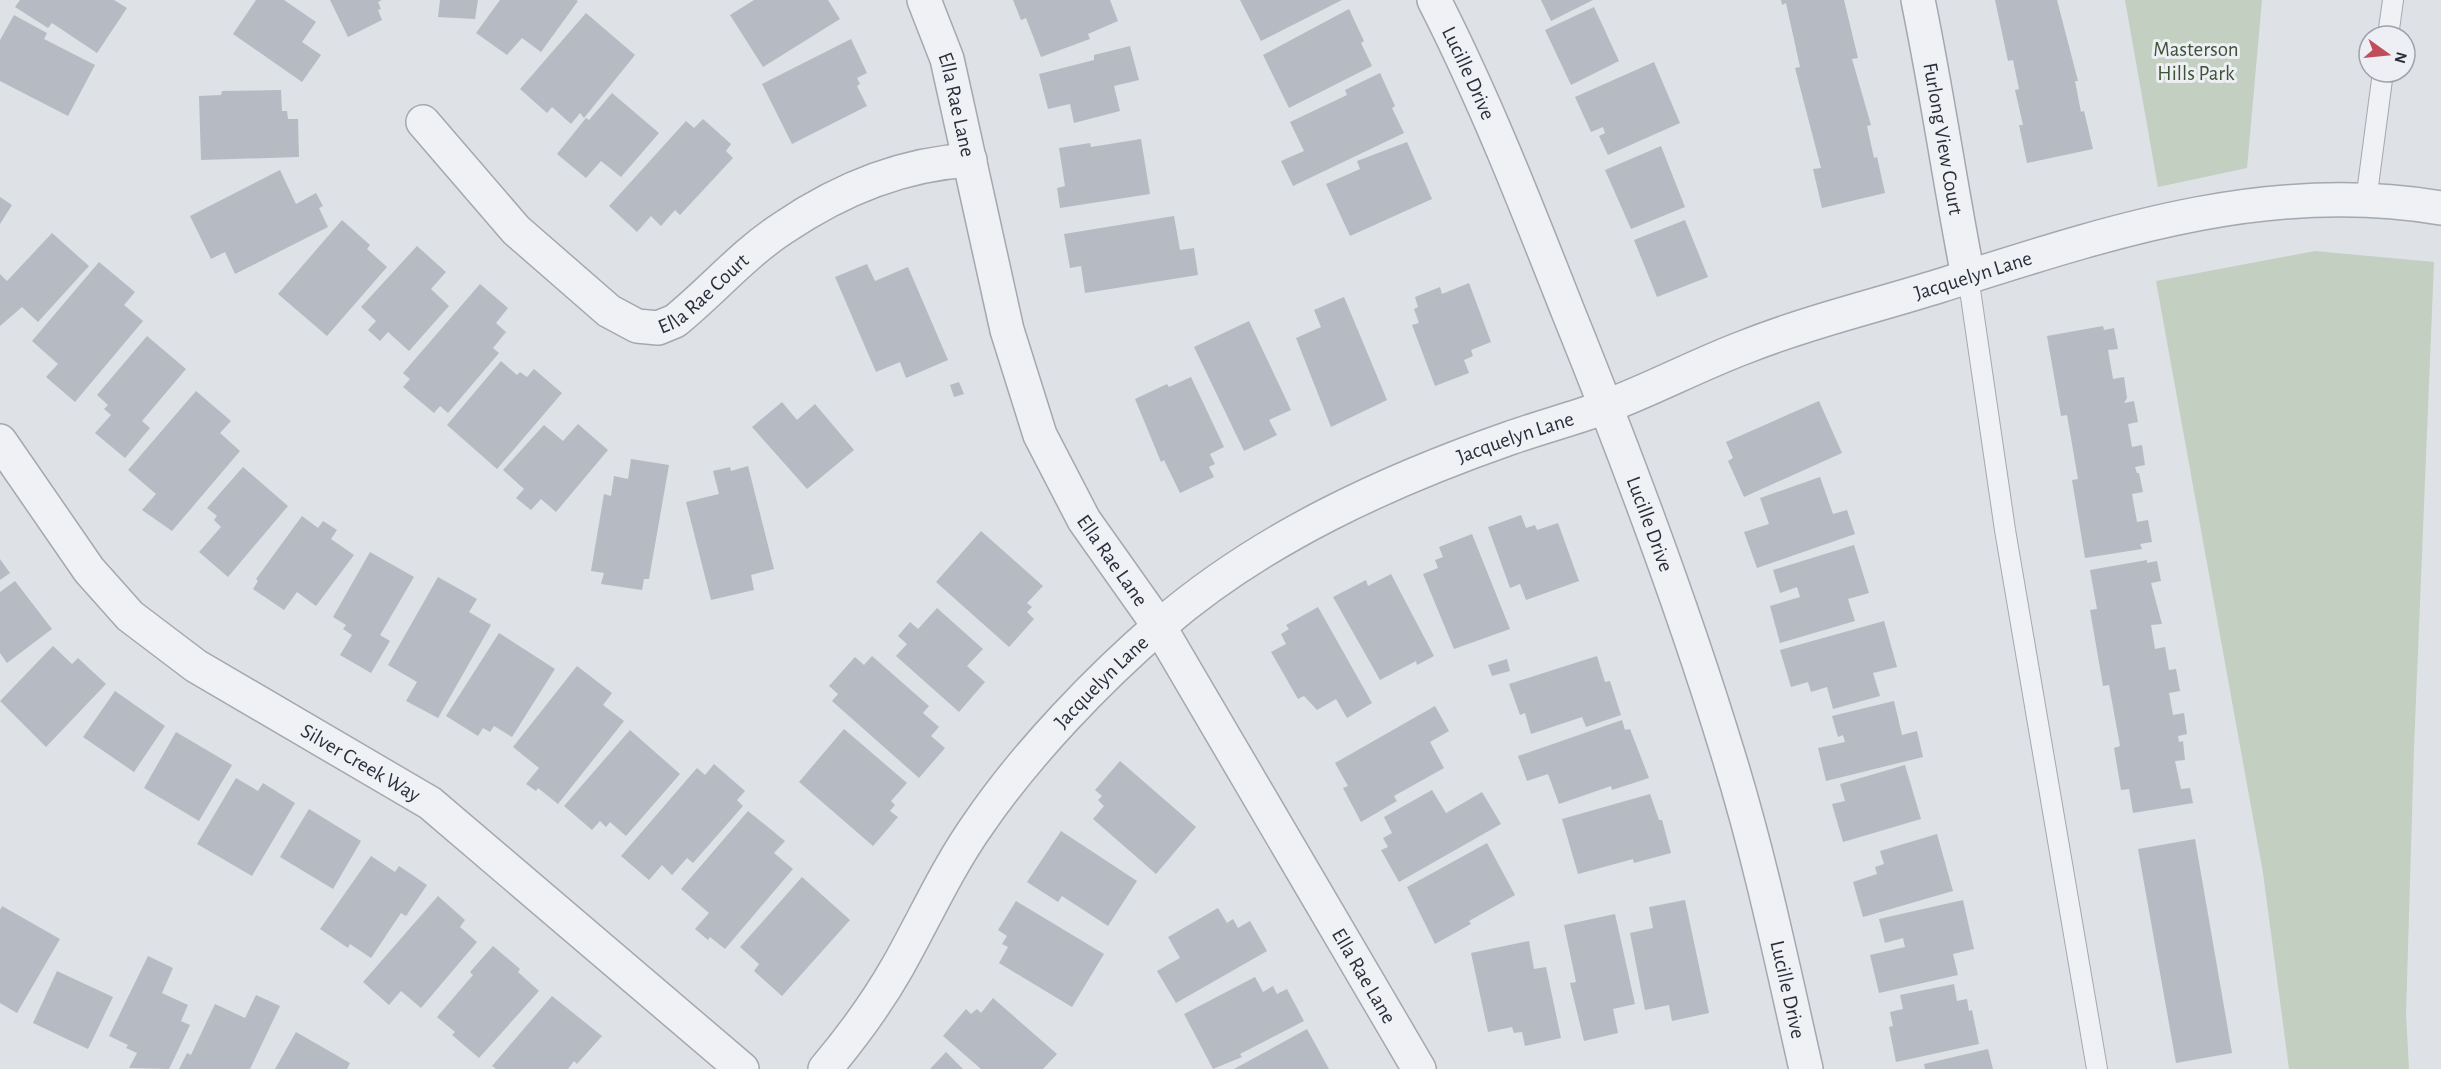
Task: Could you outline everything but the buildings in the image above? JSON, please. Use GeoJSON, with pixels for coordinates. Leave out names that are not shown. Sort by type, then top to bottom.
{"type":"FeatureCollection","features":[{"type":"Feature","properties":{"kind":"street","name":"Ella Rae Lane"},"geometry":{"type":"LineString","coordinates":[[924,0],[947,59],[1007,330],[1040,435],[1084,520],[1159,626],[1419,1069]]}},
{"type":"Feature","properties":{"kind":"street","name":"Lucille Drive"},"geometry":{"type":"LineString","coordinates":[[1434,0],[1519,188],[1606,407],[1690,640],[1728,754],[1763,878],[1806,1069]]}},
{"type":"Feature","properties":{"kind":"street","name":"Furlong View Court"},"geometry":{"type":"LineString","coordinates":[[1918,0],[1937,91],[1950,182],[1968,276]]}},
{"type":"Feature","properties":{"kind":"street","name":"Ella Rae Court"},"geometry":{"type":"LineString","coordinates":[[423,122],[516,230],[609,311],[637,326],[658,328],[675,321],[782,228],[837,197],[905,169],[970,160]]}},
{"type":"Feature","properties":{"kind":"street","name":"Jacquelyn Lane"},"geometry":{"type":"LineString","coordinates":[[825,1069],[877,1001],[946,874],[1021,767],[1065,719],[1159,626],[1207,587],[1261,552],[1333,513],[1433,468],[1507,439],[1606,407],[1748,346],[1968,276],[2176,216],[2266,204],[2335,199],[2441,208]]}},
{"type":"Feature","properties":{"kind":"street","name":"Silver Creek Way"},"geometry":{"type":"LineString","coordinates":[[0,441],[89,570],[130,616],[196,666],[430,803],[742,1069]]}},
{"type":"Feature","properties":{"kind":"lane"},"geometry":{"type":"LineString","coordinates":[[2390,24],[2393,0]]}},
{"type":"Feature","properties":{"kind":"lane"},"geometry":{"type":"LineString","coordinates":[[2366,201],[2381,84]]}},
{"type":"Feature","properties":{"kind":"lane"},"geometry":{"type":"LineString","coordinates":[[1968,276],[2006,530],[2097,1069]]}},
{"type":"Feature","properties":{"kind":"green space","name":"Masterson Hills Park"},"geometry":{"type":"Polygon","coordinates":[[[2125,0],[2262,0],[2247,168],[2158,187],[2125,0]]]}},
{"type":"Feature","properties":{"kind":"green space"},"geometry":{"type":"Polygon","coordinates":[[[2315,251],[2434,262],[2414,748],[2406,1014],[2409,1069],[2289,1069],[2263,873],[2156,281],[2315,251]]]}}]}
